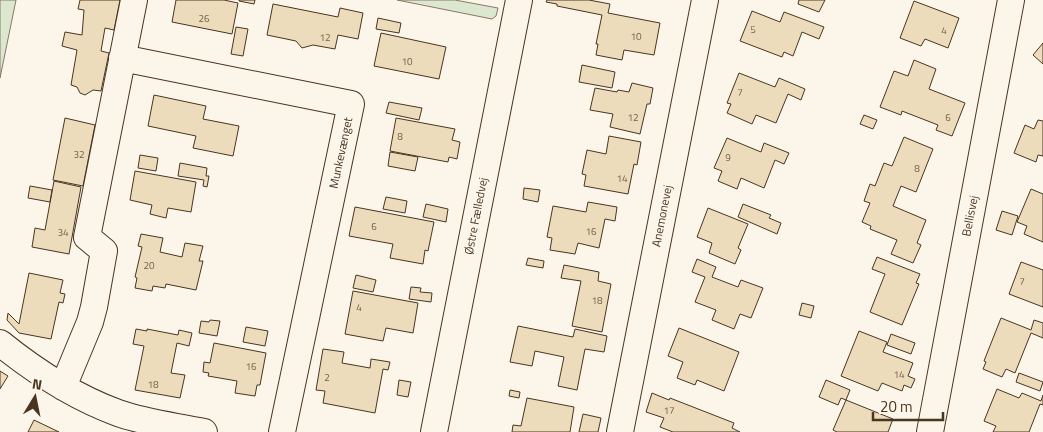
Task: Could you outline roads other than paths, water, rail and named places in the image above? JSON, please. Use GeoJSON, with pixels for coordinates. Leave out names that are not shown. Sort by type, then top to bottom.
{"type":"FeatureCollection","features":[{"type":"Feature","properties":{"kind":"street"},"geometry":{"type":"LineString","coordinates":[[63,387],[94,307],[104,252],[87,237],[134,0]]}},
{"type":"Feature","properties":{"kind":"street","name":"Østre Fælledvej"},"geometry":{"type":"LineString","coordinates":[[434,432],[519,0]]}},
{"type":"Feature","properties":{"kind":"street","name":"Anemonevej"},"geometry":{"type":"LineString","coordinates":[[620,432],[704,0]]}},
{"type":"Feature","properties":{"kind":"street","name":"Bellisvej"},"geometry":{"type":"LineString","coordinates":[[930,432],[1011,0]]}},
{"type":"Feature","properties":{"kind":"street","name":"Munkevænget"},"geometry":{"type":"LineString","coordinates":[[122,58],[351,104],[282,432]]}},
{"type":"Feature","properties":{"kind":"street"},"geometry":{"type":"LineString","coordinates":[[0,343],[25,364],[91,402],[115,423],[150,421],[204,432]]}}]}
